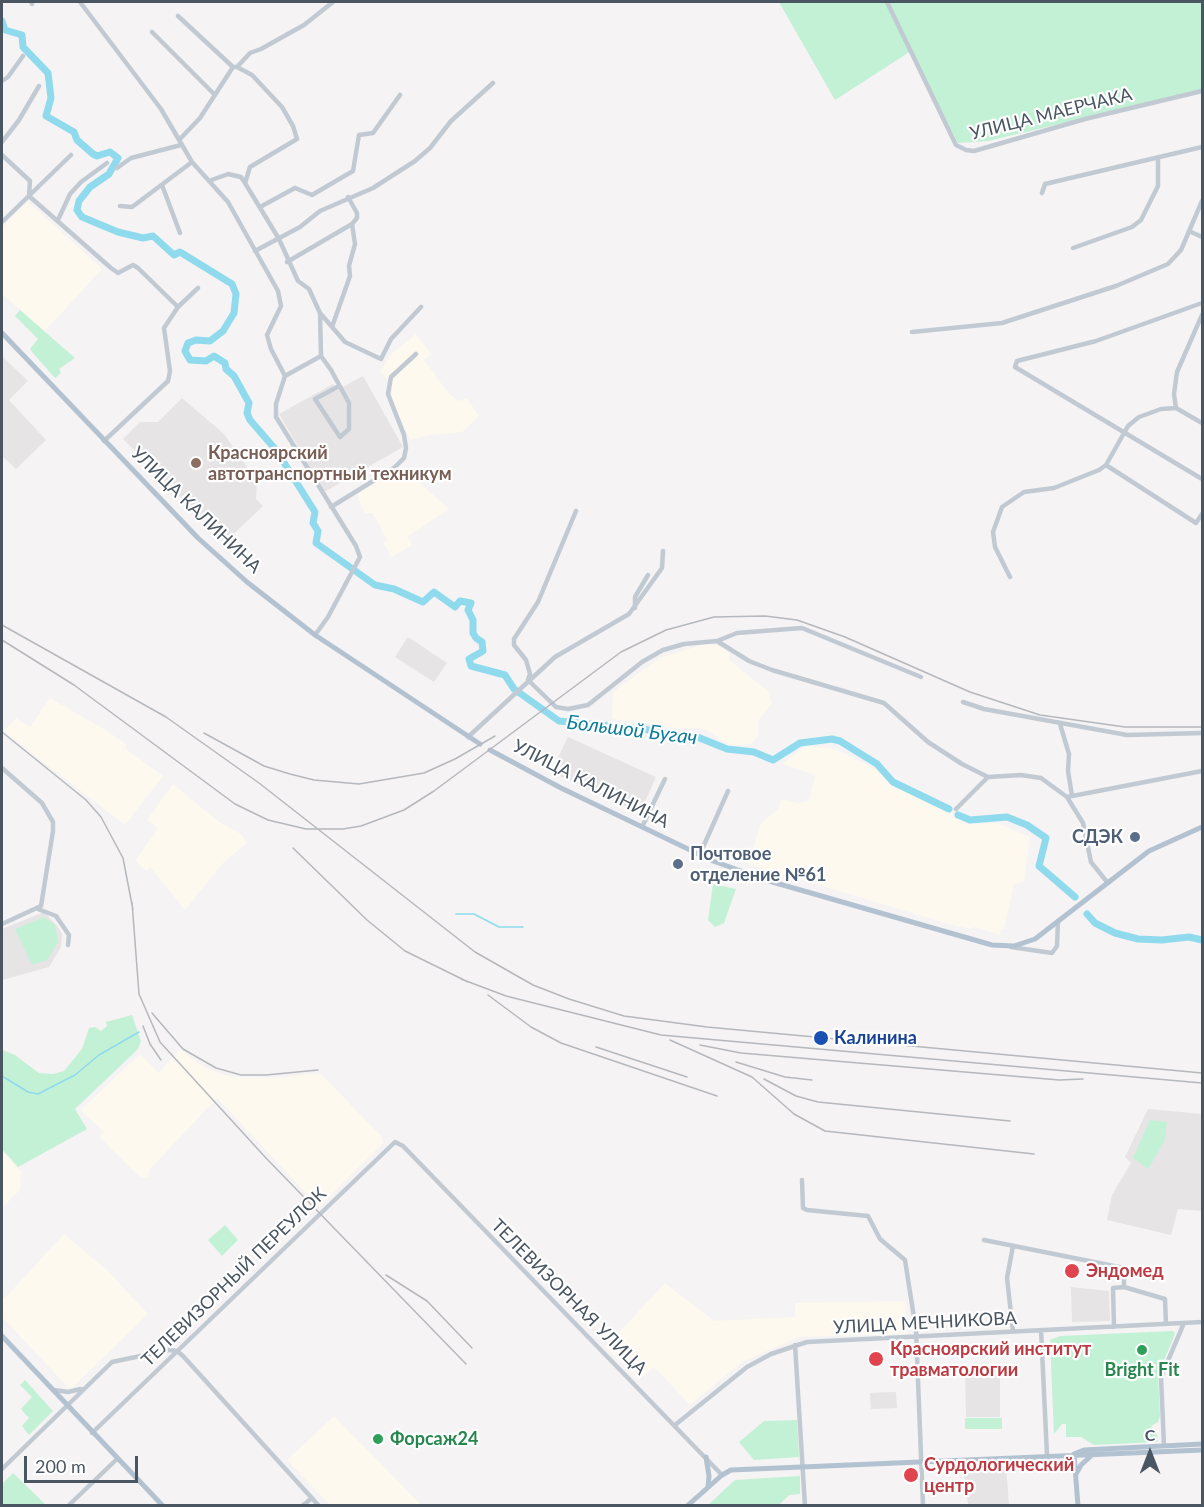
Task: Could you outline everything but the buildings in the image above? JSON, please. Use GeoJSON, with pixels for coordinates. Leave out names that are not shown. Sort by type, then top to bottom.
{"type":"FeatureCollection","features":[{"type":"Feature","properties":{"kind":"main road","name":"УЛИЦА КАЛИНИНА"},"geometry":{"type":"LineString","coordinates":[[2,333],[198,538],[271,602],[315,635],[489,750],[700,854],[789,887],[963,937],[1006,946],[1035,939],[1157,846],[1203,827]]}},
{"type":"Feature","properties":{"kind":"main road"},"geometry":{"type":"LineString","coordinates":[[2,1336],[163,1506]]}},
{"type":"Feature","properties":{"kind":"main road"},"geometry":{"type":"LineString","coordinates":[[687,1506],[722,1475],[731,1470],[1047,1455],[1091,1456],[1203,1444]]}},
{"type":"Feature","properties":{"kind":"main road"},"geometry":{"type":"LineString","coordinates":[[1074,1454],[1084,1450],[1203,1450]]}},
{"type":"Feature","properties":{"kind":"main road"},"geometry":{"type":"LineString","coordinates":[[1074,1454],[1077,1506]]}},
{"type":"Feature","properties":{"kind":"main road"},"geometry":{"type":"LineString","coordinates":[[1076,1476],[1081,1465],[1091,1456]]}},
{"type":"Feature","properties":{"kind":"main road"},"geometry":{"type":"LineString","coordinates":[[706,1457],[708,1487]]}},
{"type":"Feature","properties":{"kind":"street"},"geometry":{"type":"LineString","coordinates":[[80,2],[128,62],[192,162],[228,202],[255,251],[281,300],[281,306],[267,335],[271,349],[285,376]]}},
{"type":"Feature","properties":{"kind":"street"},"geometry":{"type":"LineString","coordinates":[[117,168],[131,158],[180,142],[200,118],[235,67],[250,52],[261,49],[304,25],[333,2]]}},
{"type":"Feature","properties":{"kind":"street","name":"УЛИЦА МАЕРЧАКА"},"geometry":{"type":"LineString","coordinates":[[887,2],[956,145],[966,150],[974,151],[1085,119],[1203,91]]}},
{"type":"Feature","properties":{"kind":"street"},"geometry":{"type":"LineString","coordinates":[[178,16],[235,67],[252,75],[282,107],[293,126],[297,139],[250,167],[245,183]]}},
{"type":"Feature","properties":{"kind":"street"},"geometry":{"type":"LineString","coordinates":[[152,32],[215,95]]}},
{"type":"Feature","properties":{"kind":"street"},"geometry":{"type":"LineString","coordinates":[[2,81],[8,77],[23,56]]}},
{"type":"Feature","properties":{"kind":"street"},"geometry":{"type":"LineString","coordinates":[[255,251],[279,239],[320,211],[373,188],[415,161],[430,148],[451,121],[493,83]]}},
{"type":"Feature","properties":{"kind":"street"},"geometry":{"type":"LineString","coordinates":[[2,142],[19,120],[39,86]]}},
{"type":"Feature","properties":{"kind":"street"},"geometry":{"type":"LineString","coordinates":[[260,207],[295,188],[312,195],[353,171],[359,135],[373,133],[400,95]]}},
{"type":"Feature","properties":{"kind":"street"},"geometry":{"type":"LineString","coordinates":[[1042,193],[1045,184],[1203,147]]}},
{"type":"Feature","properties":{"kind":"street"},"geometry":{"type":"LineString","coordinates":[[2,155],[30,181],[29,196]]}},
{"type":"Feature","properties":{"kind":"street"},"geometry":{"type":"LineString","coordinates":[[2,222],[71,155]]}},
{"type":"Feature","properties":{"kind":"street"},"geometry":{"type":"LineString","coordinates":[[1073,248],[1132,227],[1141,220],[1158,186],[1158,158]]}},
{"type":"Feature","properties":{"kind":"street"},"geometry":{"type":"LineString","coordinates":[[120,206],[132,207],[192,162]]}},
{"type":"Feature","properties":{"kind":"street"},"geometry":{"type":"LineString","coordinates":[[58,220],[70,194],[81,182],[107,164]]}},
{"type":"Feature","properties":{"kind":"street"},"geometry":{"type":"LineString","coordinates":[[209,181],[228,174],[241,177],[279,239],[287,262],[298,281],[309,289],[320,313],[345,342],[381,359],[392,339],[421,307]]}},
{"type":"Feature","properties":{"kind":"street"},"geometry":{"type":"LineString","coordinates":[[162,185],[180,233]]}},
{"type":"Feature","properties":{"kind":"street"},"geometry":{"type":"LineString","coordinates":[[29,196],[118,273],[133,266],[138,268],[178,307]]}},
{"type":"Feature","properties":{"kind":"street"},"geometry":{"type":"LineString","coordinates":[[287,262],[352,224],[357,218],[357,213],[348,197]]}},
{"type":"Feature","properties":{"kind":"street"},"geometry":{"type":"LineString","coordinates":[[912,332],[1002,323],[1116,286],[1174,259],[1203,201]]}},
{"type":"Feature","properties":{"kind":"street"},"geometry":{"type":"LineString","coordinates":[[332,327],[350,276],[349,266],[355,244],[352,224]]}},
{"type":"Feature","properties":{"kind":"street"},"geometry":{"type":"LineString","coordinates":[[1189,231],[1203,237]]}},
{"type":"Feature","properties":{"kind":"street"},"geometry":{"type":"LineString","coordinates":[[104,441],[166,384],[170,371],[164,328],[178,307],[198,288]]}},
{"type":"Feature","properties":{"kind":"street"},"geometry":{"type":"LineString","coordinates":[[1203,303],[1096,340],[1017,361],[1016,369],[1203,479]]}},
{"type":"Feature","properties":{"kind":"street"},"geometry":{"type":"LineString","coordinates":[[320,313],[321,356],[339,386],[349,403],[349,429],[340,437],[315,399],[339,386]]}},
{"type":"Feature","properties":{"kind":"street"},"geometry":{"type":"LineString","coordinates":[[1176,408],[1177,372],[1203,315]]}},
{"type":"Feature","properties":{"kind":"street"},"geometry":{"type":"LineString","coordinates":[[330,507],[394,468],[404,458],[406,448],[404,435],[388,394],[391,377],[416,354]]}},
{"type":"Feature","properties":{"kind":"street"},"geometry":{"type":"LineString","coordinates":[[315,635],[360,557],[356,546],[276,417],[276,404],[285,376],[321,356]]}},
{"type":"Feature","properties":{"kind":"street"},"geometry":{"type":"LineString","coordinates":[[1010,578],[995,547],[993,532],[1002,507],[1024,492],[1054,488],[1106,465],[1125,433],[1139,417],[1161,409],[1176,408],[1203,423]]}},
{"type":"Feature","properties":{"kind":"street"},"geometry":{"type":"LineString","coordinates":[[1106,465],[1196,523],[1203,514]]}},
{"type":"Feature","properties":{"kind":"street"},"geometry":{"type":"LineString","coordinates":[[528,680],[530,674],[526,660],[514,645],[514,639],[538,602],[576,511]]}},
{"type":"Feature","properties":{"kind":"street"},"geometry":{"type":"LineString","coordinates":[[468,737],[555,657],[598,634],[635,608],[662,568],[663,551]]}},
{"type":"Feature","properties":{"kind":"street"},"geometry":{"type":"LineString","coordinates":[[635,608],[635,597],[648,575]]}},
{"type":"Feature","properties":{"kind":"street"},"geometry":{"type":"LineString","coordinates":[[528,680],[556,707],[568,709],[588,705],[642,662],[663,650],[684,644],[717,641],[737,633],[802,628],[921,677]]}},
{"type":"Feature","properties":{"kind":"street"},"geometry":{"type":"LineString","coordinates":[[717,641],[749,662],[884,703],[928,742],[962,764],[988,777],[1021,775],[1041,778],[1070,796],[1203,771]]}},
{"type":"Feature","properties":{"kind":"street"},"geometry":{"type":"LineString","coordinates":[[963,702],[1060,724],[1127,735],[1203,733]]}},
{"type":"Feature","properties":{"kind":"street"},"geometry":{"type":"LineString","coordinates":[[1060,724],[1070,754],[1068,771],[1070,796],[1083,823],[1091,862],[1107,882]]}},
{"type":"Feature","properties":{"kind":"street"},"geometry":{"type":"LineString","coordinates":[[2,768],[42,803],[53,822],[44,899],[38,909],[2,924]]}},
{"type":"Feature","properties":{"kind":"street"},"geometry":{"type":"LineString","coordinates":[[956,809],[988,777]]}},
{"type":"Feature","properties":{"kind":"street"},"geometry":{"type":"LineString","coordinates":[[642,827],[664,779]]}},
{"type":"Feature","properties":{"kind":"street"},"geometry":{"type":"LineString","coordinates":[[700,854],[728,791]]}},
{"type":"Feature","properties":{"kind":"street"},"geometry":{"type":"LineString","coordinates":[[38,909],[55,914],[69,935],[68,945]]}},
{"type":"Feature","properties":{"kind":"street"},"geometry":{"type":"LineString","coordinates":[[1006,946],[1052,953],[1057,946],[1058,921]]}},
{"type":"Feature","properties":{"kind":"street","name":"ТЕЛЕВИЗОРНЫЙ ПЕРЕУЛОК"},"geometry":{"type":"LineString","coordinates":[[92,1433],[394,1142]]}},
{"type":"Feature","properties":{"kind":"street","name":"ТЕЛЕВИЗОРНАЯ УЛИЦА"},"geometry":{"type":"LineString","coordinates":[[394,1142],[403,1146],[530,1280],[722,1475]]}},
{"type":"Feature","properties":{"kind":"street"},"geometry":{"type":"LineString","coordinates":[[802,1180],[803,1208],[868,1216],[880,1239],[904,1260],[912,1299],[916,1337],[923,1506]]}},
{"type":"Feature","properties":{"kind":"street"},"geometry":{"type":"LineString","coordinates":[[984,1240],[1124,1268],[1124,1287]]}},
{"type":"Feature","properties":{"kind":"street"},"geometry":{"type":"LineString","coordinates":[[1012,1246],[1007,1278],[1013,1331]]}},
{"type":"Feature","properties":{"kind":"street"},"geometry":{"type":"LineString","coordinates":[[1114,1327],[1113,1288],[1124,1287],[1165,1299],[1166,1324]]}},
{"type":"Feature","properties":{"kind":"street","name":"УЛИЦА МЕЧНИКОВА"},"geometry":{"type":"LineString","coordinates":[[675,1425],[747,1367],[795,1345],[1203,1322]]}},
{"type":"Feature","properties":{"kind":"street"},"geometry":{"type":"LineString","coordinates":[[1164,1449],[1161,1377],[1184,1323]]}},
{"type":"Feature","properties":{"kind":"street"},"geometry":{"type":"LineString","coordinates":[[1041,1330],[1047,1455]]}},
{"type":"Feature","properties":{"kind":"street"},"geometry":{"type":"LineString","coordinates":[[795,1345],[805,1506]]}},
{"type":"Feature","properties":{"kind":"street"},"geometry":{"type":"LineString","coordinates":[[2,1469],[112,1362],[136,1356],[177,1351],[319,1506]]}},
{"type":"Feature","properties":{"kind":"street"},"geometry":{"type":"LineString","coordinates":[[48,1386],[62,1392],[74,1392],[83,1388]]}},
{"type":"Feature","properties":{"kind":"street"},"geometry":{"type":"LineString","coordinates":[[68,1506],[117,1459]]}},
{"type":"Feature","properties":{"kind":"street"},"geometry":{"type":"LineString","coordinates":[[302,1506],[312,1498]]}},
{"type":"Feature","properties":{"kind":"shaded area"},"geometry":{"type":"Polygon","coordinates":[[[28,202],[102,269],[45,331],[2,294],[2,227],[28,202]]]}},
{"type":"Feature","properties":{"kind":"shaded area"},"geometry":{"type":"Polygon","coordinates":[[[416,334],[431,354],[424,360],[450,395],[458,401],[467,398],[479,416],[462,432],[430,435],[410,440],[392,399],[392,385],[380,371],[391,354],[416,334]]]}},
{"type":"Feature","properties":{"kind":"shaded area"},"geometry":{"type":"Polygon","coordinates":[[[2,356],[28,381],[9,400],[46,440],[16,469],[2,456],[2,356]]]}},
{"type":"Feature","properties":{"kind":"shaded area","name":"Красноярский автотранспортный техникум"},"geometry":{"type":"Polygon","coordinates":[[[363,376],[403,447],[324,492],[279,414],[333,384],[337,390],[363,376]]]}},
{"type":"Feature","properties":{"kind":"shaded area","name":"Красноярский автотранспортный техникум"},"geometry":{"type":"Polygon","coordinates":[[[182,398],[224,434],[257,481],[256,499],[263,506],[225,542],[123,439],[140,422],[158,422],[182,398]]]}},
{"type":"Feature","properties":{"kind":"shaded area"},"geometry":{"type":"Polygon","coordinates":[[[402,467],[449,509],[407,537],[412,545],[392,557],[383,543],[387,540],[373,513],[364,513],[357,494],[402,467]]]}},
{"type":"Feature","properties":{"kind":"shaded area"},"geometry":{"type":"Polygon","coordinates":[[[408,637],[447,663],[434,682],[395,657],[408,637]]]}},
{"type":"Feature","properties":{"kind":"shaded area"},"geometry":{"type":"Polygon","coordinates":[[[704,644],[719,646],[729,653],[729,660],[768,691],[772,703],[758,721],[758,736],[752,744],[731,746],[706,730],[698,728],[680,729],[612,719],[613,692],[660,658],[704,644]]]}},
{"type":"Feature","properties":{"kind":"shaded area"},"geometry":{"type":"Polygon","coordinates":[[[50,698],[109,732],[127,745],[126,749],[163,776],[125,825],[3,731],[16,718],[30,727],[50,698]]]}},
{"type":"Feature","properties":{"kind":"shaded area"},"geometry":{"type":"Polygon","coordinates":[[[568,737],[656,777],[640,813],[551,772],[568,737]]]}},
{"type":"Feature","properties":{"kind":"shaded area"},"geometry":{"type":"Polygon","coordinates":[[[805,746],[831,748],[847,754],[875,769],[892,785],[938,804],[967,824],[997,823],[1030,837],[1024,882],[1014,884],[1004,929],[1001,929],[1000,935],[974,927],[972,929],[952,925],[748,864],[761,823],[779,808],[781,799],[798,803],[809,801],[815,775],[782,764],[805,746]]]}},
{"type":"Feature","properties":{"kind":"shaded area"},"geometry":{"type":"Polygon","coordinates":[[[173,784],[219,822],[241,834],[247,843],[223,863],[185,910],[150,867],[147,871],[135,861],[158,828],[147,820],[173,784]]]}},
{"type":"Feature","properties":{"kind":"shaded area"},"geometry":{"type":"Polygon","coordinates":[[[44,912],[62,934],[61,947],[49,967],[2,980],[2,929],[44,912]]]}},
{"type":"Feature","properties":{"kind":"shaded area"},"geometry":{"type":"Polygon","coordinates":[[[180,1049],[204,1067],[230,1077],[274,1078],[320,1073],[381,1136],[383,1143],[319,1207],[217,1098],[149,1170],[148,1178],[140,1177],[100,1138],[103,1131],[81,1110],[140,1054],[159,1073],[180,1049]]]}},
{"type":"Feature","properties":{"kind":"shaded area"},"geometry":{"type":"Polygon","coordinates":[[[1148,1109],[1202,1114],[1202,1211],[1178,1209],[1171,1235],[1107,1220],[1112,1195],[1131,1163],[1125,1157],[1148,1109]]]}},
{"type":"Feature","properties":{"kind":"shaded area"},"geometry":{"type":"Polygon","coordinates":[[[2,1151],[21,1172],[20,1190],[2,1208],[2,1151]]]}},
{"type":"Feature","properties":{"kind":"shaded area"},"geometry":{"type":"Polygon","coordinates":[[[64,1234],[107,1270],[148,1314],[73,1387],[68,1387],[2,1317],[2,1301],[64,1234]]]}},
{"type":"Feature","properties":{"kind":"shaded area"},"geometry":{"type":"Polygon","coordinates":[[[665,1283],[714,1321],[795,1317],[795,1303],[905,1301],[907,1334],[799,1337],[742,1362],[690,1405],[654,1367],[639,1380],[605,1347],[665,1283]]]}},
{"type":"Feature","properties":{"kind":"shaded area"},"geometry":{"type":"Polygon","coordinates":[[[1071,1287],[1109,1291],[1110,1321],[1072,1322],[1071,1287]]]}},
{"type":"Feature","properties":{"kind":"shaded area"},"geometry":{"type":"Polygon","coordinates":[[[1000,1368],[1000,1417],[966,1417],[965,1369],[1000,1368]]]}},
{"type":"Feature","properties":{"kind":"shaded area"},"geometry":{"type":"Polygon","coordinates":[[[896,1392],[897,1408],[871,1409],[870,1393],[896,1392]]]}},
{"type":"Feature","properties":{"kind":"shaded area"},"geometry":{"type":"Polygon","coordinates":[[[334,1416],[421,1505],[330,1505],[287,1460],[334,1416]]]}},
{"type":"Feature","properties":{"kind":"shaded area"},"geometry":{"type":"Polygon","coordinates":[[[1006,1466],[1009,1505],[968,1505],[963,1468],[1006,1466]]]}},
{"type":"Feature","properties":{"kind":"green space"},"geometry":{"type":"Polygon","coordinates":[[[779,2],[1202,2],[1202,90],[988,141],[958,143],[911,51],[835,100],[779,2]]]}},
{"type":"Feature","properties":{"kind":"green space"},"geometry":{"type":"Polygon","coordinates":[[[20,310],[75,358],[59,369],[61,373],[55,378],[30,349],[38,339],[15,316],[20,310]]]}},
{"type":"Feature","properties":{"kind":"green space"},"geometry":{"type":"Polygon","coordinates":[[[713,884],[736,889],[724,923],[715,927],[708,920],[713,884]]]}},
{"type":"Feature","properties":{"kind":"green space"},"geometry":{"type":"Polygon","coordinates":[[[44,917],[55,925],[58,942],[47,960],[32,965],[15,929],[44,917]]]}},
{"type":"Feature","properties":{"kind":"green space"},"geometry":{"type":"Polygon","coordinates":[[[132,1015],[141,1041],[138,1049],[75,1109],[87,1129],[18,1167],[2,1149],[2,1050],[15,1055],[39,1073],[53,1074],[64,1071],[82,1049],[89,1028],[95,1027],[101,1031],[107,1026],[106,1022],[132,1015]]]}},
{"type":"Feature","properties":{"kind":"green space"},"geometry":{"type":"Polygon","coordinates":[[[1150,1120],[1167,1122],[1165,1140],[1148,1169],[1133,1158],[1150,1120]]]}},
{"type":"Feature","properties":{"kind":"green space"},"geometry":{"type":"Polygon","coordinates":[[[225,1225],[238,1240],[222,1256],[208,1240],[225,1225]]]}},
{"type":"Feature","properties":{"kind":"green space"},"geometry":{"type":"Polygon","coordinates":[[[1173,1331],[1175,1334],[1158,1375],[1160,1416],[1158,1422],[1151,1426],[1157,1435],[1158,1442],[1094,1445],[1081,1437],[1066,1437],[1066,1424],[1062,1424],[1054,1434],[1050,1340],[1060,1336],[1173,1331]]]}},
{"type":"Feature","properties":{"kind":"green space"},"geometry":{"type":"Polygon","coordinates":[[[25,1380],[53,1411],[29,1435],[22,1426],[29,1418],[21,1409],[32,1397],[20,1385],[25,1380]]]}},
{"type":"Feature","properties":{"kind":"green space"},"geometry":{"type":"Polygon","coordinates":[[[965,1418],[1002,1418],[1002,1429],[965,1429],[965,1418]]]}},
{"type":"Feature","properties":{"kind":"green space"},"geometry":{"type":"Polygon","coordinates":[[[797,1420],[799,1457],[754,1460],[739,1442],[764,1421],[797,1420]]]}},
{"type":"Feature","properties":{"kind":"green space"},"geometry":{"type":"Polygon","coordinates":[[[13,1473],[46,1505],[2,1505],[2,1484],[13,1473]]]}},
{"type":"Feature","properties":{"kind":"green space"},"geometry":{"type":"Polygon","coordinates":[[[800,1476],[800,1494],[789,1495],[779,1505],[708,1505],[735,1480],[800,1476]]]}},
{"type":"Feature","properties":{"kind":"waterway","name":"Большой Бугач"},"geometry":{"type":"LineString","coordinates":[[2,21],[5,30],[22,35],[23,47],[48,73],[51,98],[46,116],[74,132],[77,140],[93,154],[97,156],[110,152],[118,158],[109,174],[90,187],[79,201],[77,210],[82,217],[118,232],[143,238],[153,236],[174,255],[180,252],[232,284],[236,294],[234,313],[223,331],[210,341],[196,340],[188,343],[185,351],[190,360],[206,361],[214,356],[225,363],[226,369],[234,376],[249,403],[247,413],[250,420],[276,450],[315,512],[313,523],[318,531],[316,543],[375,585],[394,589],[423,602],[434,592],[455,607],[460,601],[471,603],[468,610],[473,620],[473,633],[482,642],[483,651],[469,659],[471,666],[505,675],[514,689],[559,721],[660,731],[678,739],[695,736],[727,749],[754,752],[773,760],[800,743],[832,739],[840,741],[877,764],[893,782],[949,809]]}},
{"type":"Feature","properties":{"kind":"waterway"},"geometry":{"type":"LineString","coordinates":[[958,815],[970,820],[1007,817],[1027,825],[1046,838],[1039,866],[1075,897]]}},
{"type":"Feature","properties":{"kind":"waterway"},"geometry":{"type":"LineString","coordinates":[[456,914],[474,914],[499,927],[523,927]]}},
{"type":"Feature","properties":{"kind":"waterway","name":"Большой Бугач"},"geometry":{"type":"LineString","coordinates":[[1087,914],[1095,923],[1115,933],[1138,939],[1162,940],[1189,937],[1202,940]]}},
{"type":"Feature","properties":{"kind":"waterway"},"geometry":{"type":"LineString","coordinates":[[2,1076],[28,1092],[38,1094],[75,1075],[99,1055],[139,1032]]}},
{"type":"Feature","properties":{"kind":"railway"},"geometry":{"type":"LineString","coordinates":[[2,640],[74,685],[235,804],[268,820],[306,829],[343,829],[361,826],[404,810],[434,791],[621,652],[666,630],[714,617],[765,616],[797,620],[845,637],[970,692],[1040,715],[1125,727],[1202,727]]}},
{"type":"Feature","properties":{"kind":"railway"},"geometry":{"type":"LineString","coordinates":[[2,625],[166,717],[259,783],[475,952],[533,985],[569,999],[624,1016],[707,1027],[1202,1073]]}},
{"type":"Feature","properties":{"kind":"railway"},"geometry":{"type":"LineString","coordinates":[[2,732],[86,800],[101,817],[123,858],[133,910]]}},
{"type":"Feature","properties":{"kind":"railway"},"geometry":{"type":"LineString","coordinates":[[204,733],[264,766],[314,780],[359,784],[424,773],[455,759],[495,736]]}},
{"type":"Feature","properties":{"kind":"railway"},"geometry":{"type":"LineString","coordinates":[[293,848],[367,920],[405,951],[468,982]]}},
{"type":"Feature","properties":{"kind":"railway"},"geometry":{"type":"LineString","coordinates":[[132,902],[139,994],[160,1042],[265,1157],[466,1364]]}},
{"type":"Feature","properties":{"kind":"railway"},"geometry":{"type":"LineString","coordinates":[[461,979],[506,996],[661,1035],[1202,1083]]}},
{"type":"Feature","properties":{"kind":"railway"},"geometry":{"type":"LineString","coordinates":[[488,995],[531,1027],[561,1043],[717,1096]]}},
{"type":"Feature","properties":{"kind":"railway"},"geometry":{"type":"LineString","coordinates":[[152,1013],[183,1049],[216,1068],[241,1075],[318,1070]]}},
{"type":"Feature","properties":{"kind":"railway"},"geometry":{"type":"LineString","coordinates":[[143,1026],[150,1044],[161,1060]]}},
{"type":"Feature","properties":{"kind":"railway"},"geometry":{"type":"LineString","coordinates":[[670,1040],[752,1077],[794,1114],[825,1131],[1034,1154]]}},
{"type":"Feature","properties":{"kind":"railway"},"geometry":{"type":"LineString","coordinates":[[700,1045],[741,1053],[1059,1080],[1083,1079]]}},
{"type":"Feature","properties":{"kind":"railway"},"geometry":{"type":"LineString","coordinates":[[596,1047],[687,1077]]}},
{"type":"Feature","properties":{"kind":"railway"},"geometry":{"type":"LineString","coordinates":[[736,1062],[785,1077],[812,1080]]}},
{"type":"Feature","properties":{"kind":"railway"},"geometry":{"type":"LineString","coordinates":[[764,1079],[796,1096],[818,1102],[1010,1121]]}},
{"type":"Feature","properties":{"kind":"railway"},"geometry":{"type":"LineString","coordinates":[[386,1275],[427,1301],[472,1348]]}},
{"type":"Feature","properties":{"kind":"place","name":"Красноярский автотранспортный техникум"},"geometry":{"type":"Point","coordinates":[196,463]}},
{"type":"Feature","properties":{"kind":"place","name":"СДЭК"},"geometry":{"type":"Point","coordinates":[1135,837]}},
{"type":"Feature","properties":{"kind":"place","name":"Почтовое отделение №61"},"geometry":{"type":"Point","coordinates":[678,864]}},
{"type":"Feature","properties":{"kind":"place","name":"Калинина"},"geometry":{"type":"Point","coordinates":[821,1038]}},
{"type":"Feature","properties":{"kind":"place","name":"Эндомед"},"geometry":{"type":"Point","coordinates":[1072,1271]}},
{"type":"Feature","properties":{"kind":"place","name":"Bright Fit"},"geometry":{"type":"Point","coordinates":[1142,1350]}},
{"type":"Feature","properties":{"kind":"place","name":"Красноярский институт травматологии"},"geometry":{"type":"Point","coordinates":[876,1359]}},
{"type":"Feature","properties":{"kind":"place","name":"Форсаж24"},"geometry":{"type":"Point","coordinates":[378,1439]}},
{"type":"Feature","properties":{"kind":"place","name":"Сурдологический центр"},"geometry":{"type":"Point","coordinates":[911,1475]}}]}
